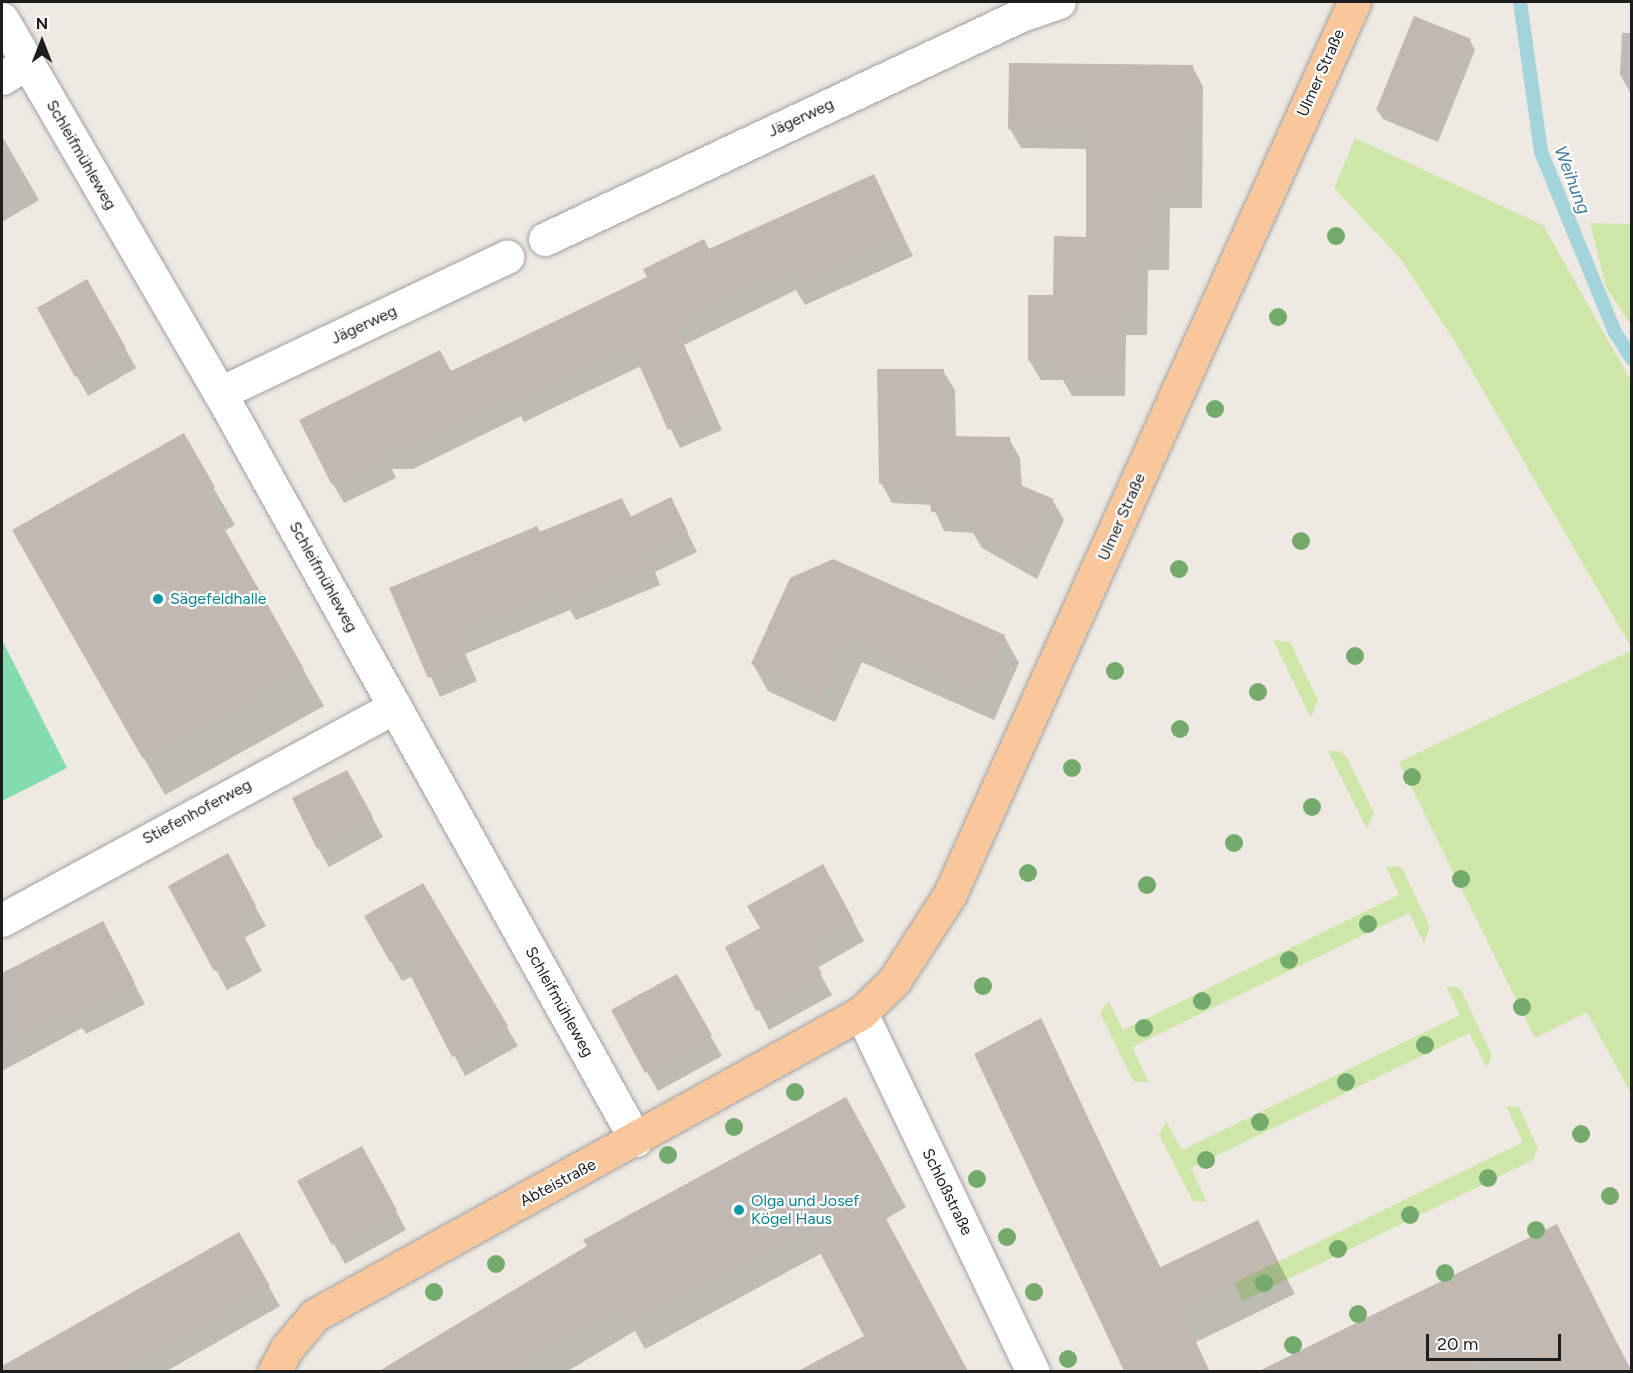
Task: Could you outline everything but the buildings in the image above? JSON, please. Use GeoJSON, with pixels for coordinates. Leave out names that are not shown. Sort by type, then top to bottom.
{"type":"FeatureCollection","features":[{"type":"Feature","properties":{"kind":"main road","name":"Ulmer Straße"},"geometry":{"type":"LineString","coordinates":[[861,1013],[894,981],[950,894],[1352,2]]}},
{"type":"Feature","properties":{"kind":"main road","name":"Abteistraße"},"geometry":{"type":"LineString","coordinates":[[274,1371],[287,1348],[315,1315],[636,1140],[861,1013]]}},
{"type":"Feature","properties":{"kind":"street","name":"Jägerweg"},"geometry":{"type":"LineString","coordinates":[[545,239],[1021,15],[1059,2]]}},
{"type":"Feature","properties":{"kind":"street","name":"Schleifmühleweg"},"geometry":{"type":"LineString","coordinates":[[2,19],[14,70],[220,393],[636,1140]]}},
{"type":"Feature","properties":{"kind":"street","name":"Jägerweg"},"geometry":{"type":"LineString","coordinates":[[220,393],[507,257]]}},
{"type":"Feature","properties":{"kind":"street","name":"Stiefenhoferweg"},"geometry":{"type":"LineString","coordinates":[[2,920],[394,707]]}},
{"type":"Feature","properties":{"kind":"street","name":"Schloßstraße"},"geometry":{"type":"LineString","coordinates":[[861,1013],[1033,1371]]}},
{"type":"Feature","properties":{"kind":"green space"},"geometry":{"type":"Polygon","coordinates":[[[1355,138],[1543,225],[1631,381],[1631,647],[1455,342],[1400,258],[1334,188],[1355,138]]]}},
{"type":"Feature","properties":{"kind":"green space"},"geometry":{"type":"Polygon","coordinates":[[[1590,223],[1631,224],[1631,325],[1606,287],[1590,223]]]}},
{"type":"Feature","properties":{"kind":"green space"},"geometry":{"type":"Polygon","coordinates":[[[2,640],[67,768],[2,801],[2,640]]]}},
{"type":"Feature","properties":{"kind":"green space"},"geometry":{"type":"Polygon","coordinates":[[[1273,640],[1290,642],[1318,700],[1311,718],[1273,640]]]}},
{"type":"Feature","properties":{"kind":"green space"},"geometry":{"type":"Polygon","coordinates":[[[1628,652],[1632,654],[1631,1094],[1587,1012],[1535,1038],[1399,762],[1628,652]]]}},
{"type":"Feature","properties":{"kind":"green space"},"geometry":{"type":"Polygon","coordinates":[[[1328,751],[1339,751],[1346,756],[1374,813],[1367,829],[1328,751]]]}},
{"type":"Feature","properties":{"kind":"green space"},"geometry":{"type":"Polygon","coordinates":[[[1386,867],[1402,868],[1430,927],[1424,943],[1409,913],[1132,1047],[1149,1082],[1134,1082],[1100,1013],[1109,1001],[1123,1030],[1399,895],[1386,867]]]}},
{"type":"Feature","properties":{"kind":"green space"},"geometry":{"type":"Polygon","coordinates":[[[1446,986],[1460,988],[1492,1055],[1487,1068],[1469,1033],[1191,1168],[1207,1202],[1193,1201],[1159,1135],[1166,1121],[1182,1150],[1460,1015],[1446,986]]]}},
{"type":"Feature","properties":{"kind":"green space"},"geometry":{"type":"Polygon","coordinates":[[[1506,1106],[1519,1107],[1538,1148],[1533,1160],[1243,1301],[1234,1283],[1523,1142],[1506,1106]]]}},
{"type":"Feature","properties":{"kind":"waterway","name":"Weihung"},"geometry":{"type":"LineString","coordinates":[[1520,2],[1541,152],[1615,332],[1632,359]]}},
{"type":"Feature","properties":{"kind":"place","name":"Sägefeldhalle"},"geometry":{"type":"Point","coordinates":[158,599]}},
{"type":"Feature","properties":{"kind":"place","name":"Olga und Josef Kögel Haus"},"geometry":{"type":"Point","coordinates":[739,1210]}}]}
